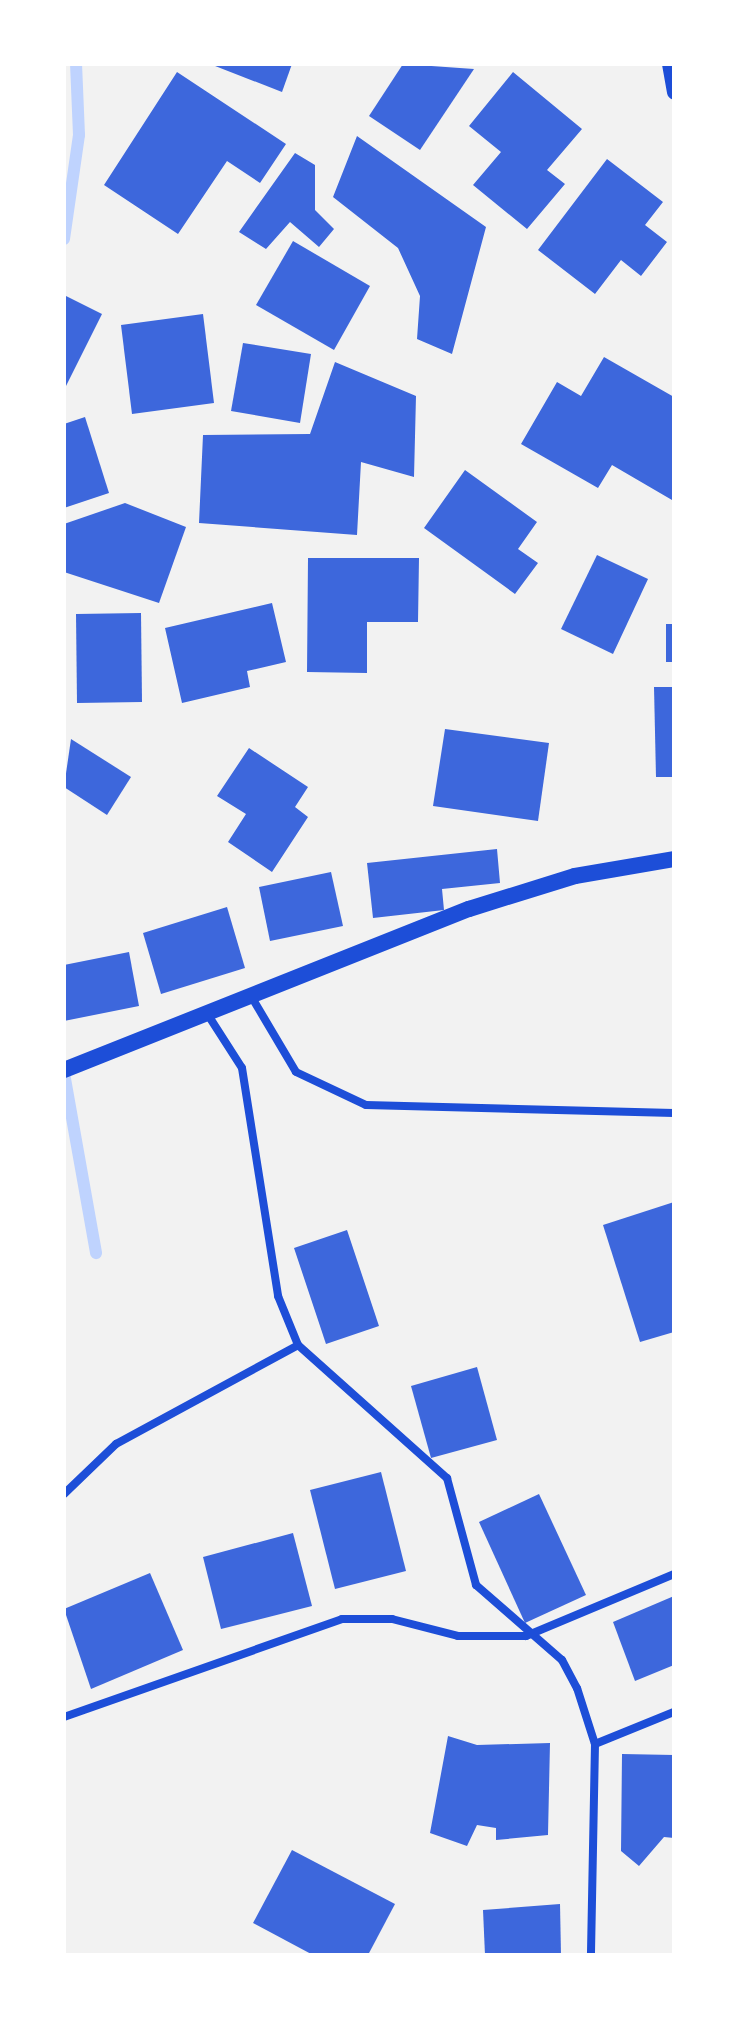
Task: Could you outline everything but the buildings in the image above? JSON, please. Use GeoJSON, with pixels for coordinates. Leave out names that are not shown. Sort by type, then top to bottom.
{"type":"FeatureCollection","features":[{"type":"Feature","properties":{"kind":"main road"},"geometry":{"type":"LineString","coordinates":[[64,1070],[254,1001],[369,945],[469,909],[575,876],[674,859]]}},
{"type":"Feature","properties":{"kind":"street"},"geometry":{"type":"LineString","coordinates":[[669,64],[674,93]]}},
{"type":"Feature","properties":{"kind":"street"},"geometry":{"type":"LineString","coordinates":[[254,1001],[296,1072],[366,1105],[674,1113]]}},
{"type":"Feature","properties":{"kind":"street"},"geometry":{"type":"LineString","coordinates":[[210,1018],[242,1068],[273,1269],[298,1345],[447,1478],[476,1585],[526,1636],[562,1660],[595,1744],[591,1955]]}},
{"type":"Feature","properties":{"kind":"street"},"geometry":{"type":"LineString","coordinates":[[64,1494],[116,1444],[298,1345]]}},
{"type":"Feature","properties":{"kind":"street"},"geometry":{"type":"LineString","coordinates":[[64,1717],[342,1619],[392,1619],[458,1636],[526,1636],[674,1574]]}},
{"type":"Feature","properties":{"kind":"street"},"geometry":{"type":"LineString","coordinates":[[595,1744],[674,1712]]}},
{"type":"Feature","properties":{"kind":"waterway"},"geometry":{"type":"LineString","coordinates":[[64,239],[79,135],[76,64]]}},
{"type":"Feature","properties":{"kind":"waterway"},"geometry":{"type":"LineString","coordinates":[[64,1073],[96,1253]]}}]}
